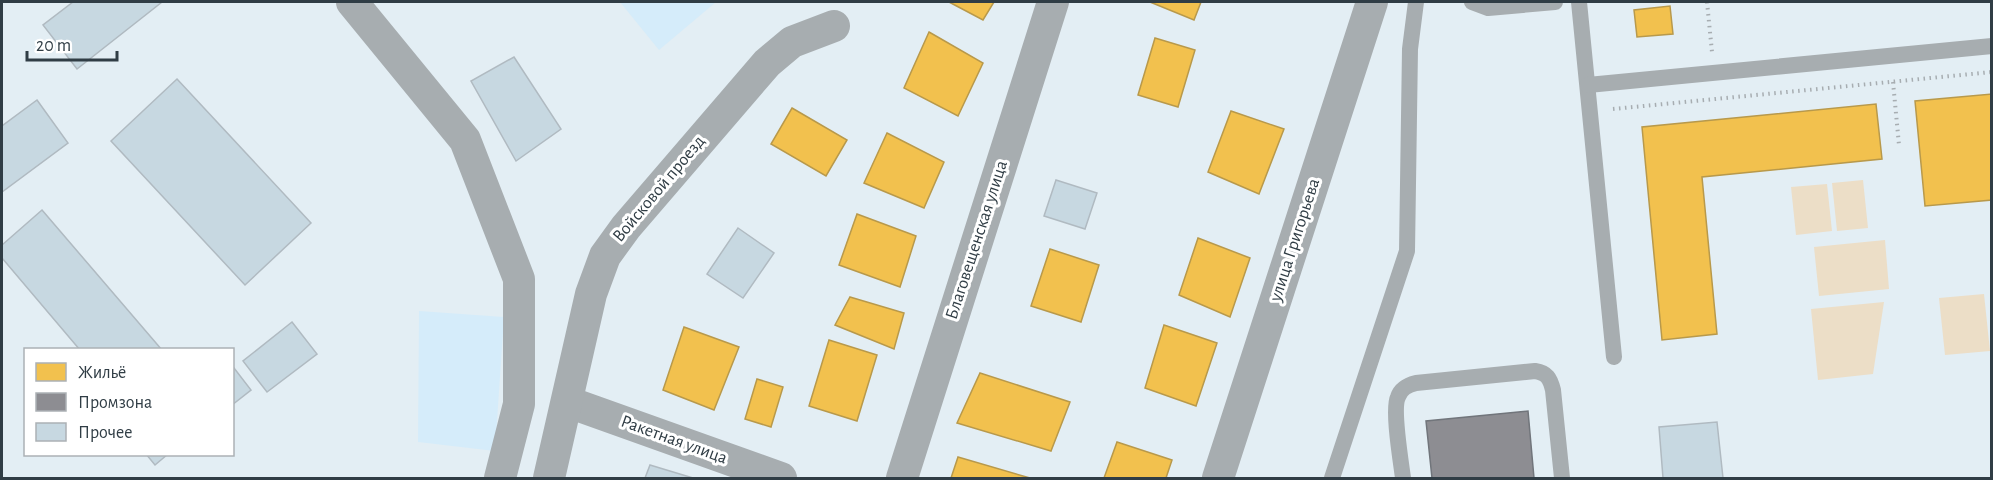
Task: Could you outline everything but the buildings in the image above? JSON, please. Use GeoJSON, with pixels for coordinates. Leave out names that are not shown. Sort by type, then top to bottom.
{"type":"FeatureCollection","features":[{"type":"Feature","properties":{"kind":"street"},"geometry":{"type":"LineString","coordinates":[[352,2],[465,140],[519,279],[519,404],[501,478]]}},
{"type":"Feature","properties":{"kind":"street","name":"Благовещенская улица"},"geometry":{"type":"LineString","coordinates":[[902,478],[1053,2]]}},
{"type":"Feature","properties":{"kind":"street","name":"улица Григорьева"},"geometry":{"type":"LineString","coordinates":[[1218,478],[1372,2]]}},
{"type":"Feature","properties":{"kind":"street","name":"Войсковой проезд"},"geometry":{"type":"LineString","coordinates":[[549,478],[591,294],[605,256],[620,234],[767,63],[792,42],[834,26]]}},
{"type":"Feature","properties":{"kind":"street","name":"Ракетная улица"},"geometry":{"type":"LineString","coordinates":[[568,402],[781,478]]}},
{"type":"Feature","properties":{"kind":"lane"},"geometry":{"type":"LineString","coordinates":[[1332,478],[1407,251],[1410,49],[1416,2]]}},
{"type":"Feature","properties":{"kind":"lane"},"geometry":{"type":"LineString","coordinates":[[1472,2],[1488,8],[1555,2]]}},
{"type":"Feature","properties":{"kind":"lane"},"geometry":{"type":"LineString","coordinates":[[1579,2],[1614,357]]}},
{"type":"Feature","properties":{"kind":"lane"},"geometry":{"type":"LineString","coordinates":[[1588,85],[1992,46]]}},
{"type":"Feature","properties":{"kind":"lane"},"geometry":{"type":"LineString","coordinates":[[1403,478],[1396,410],[1397,397],[1406,386],[1416,383],[1535,371],[1543,372],[1550,378],[1562,478]]}},
{"type":"Feature","properties":{"kind":"path"},"geometry":{"type":"LineString","coordinates":[[1609,110],[1992,72]]}},
{"type":"Feature","properties":{"kind":"path"},"geometry":{"type":"LineString","coordinates":[[1893,82],[1899,145]]}},
{"type":"Feature","properties":{"kind":"shaded area"},"geometry":{"type":"Polygon","coordinates":[[[620,2],[716,2],[659,50],[620,2]]]}},
{"type":"Feature","properties":{"kind":"shaded area"},"geometry":{"type":"Polygon","coordinates":[[[1863,180],[1868,228],[1837,231],[1832,183],[1863,180]]]}},
{"type":"Feature","properties":{"kind":"shaded area"},"geometry":{"type":"Polygon","coordinates":[[[1827,184],[1832,231],[1796,235],[1791,187],[1827,184]]]}},
{"type":"Feature","properties":{"kind":"shaded area"},"geometry":{"type":"Polygon","coordinates":[[[1885,240],[1889,289],[1819,296],[1814,247],[1885,240]]]}},
{"type":"Feature","properties":{"kind":"shaded area"},"geometry":{"type":"Polygon","coordinates":[[[1984,294],[1990,351],[1945,355],[1939,298],[1984,294]]]}},
{"type":"Feature","properties":{"kind":"shaded area"},"geometry":{"type":"Polygon","coordinates":[[[1884,302],[1873,374],[1818,380],[1811,309],[1884,302]]]}},
{"type":"Feature","properties":{"kind":"shaded area"},"geometry":{"type":"Polygon","coordinates":[[[419,311],[504,317],[495,451],[418,442],[419,311]]]}}]}
